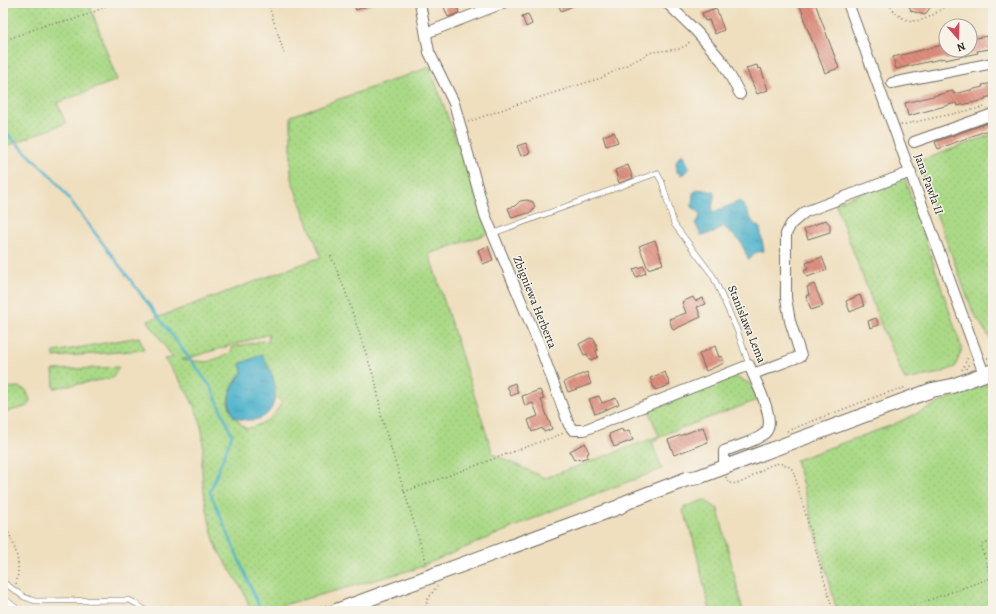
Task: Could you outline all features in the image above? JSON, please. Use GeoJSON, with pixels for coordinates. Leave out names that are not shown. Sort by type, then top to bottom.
{"type":"FeatureCollection","features":[{"type":"Feature","properties":{"kind":"main road"},"geometry":{"type":"LineString","coordinates":[[336,611],[618,507],[626,502],[687,479],[698,477],[724,468],[932,390],[952,386],[988,369]]}},
{"type":"Feature","properties":{"kind":"main road"},"geometry":{"type":"LineString","coordinates":[[3,604],[12,611]]}},
{"type":"Feature","properties":{"kind":"street","name":"Zbigniewa Herberta"},"geometry":{"type":"LineString","coordinates":[[420,3],[429,52],[454,103],[485,215],[494,233],[539,344],[569,425],[573,430]]}},
{"type":"Feature","properties":{"kind":"street"},"geometry":{"type":"LineString","coordinates":[[426,33],[503,3]]}},
{"type":"Feature","properties":{"kind":"street"},"geometry":{"type":"LineString","coordinates":[[667,3],[696,31],[722,61],[740,94]]}},
{"type":"Feature","properties":{"kind":"street","name":"Jana Pawła II"},"geometry":{"type":"LineString","coordinates":[[848,3],[911,172],[988,369]]}},
{"type":"Feature","properties":{"kind":"street"},"geometry":{"type":"LineString","coordinates":[[892,83],[993,63]]}},
{"type":"Feature","properties":{"kind":"street"},"geometry":{"type":"LineString","coordinates":[[914,142],[989,110]]}},
{"type":"Feature","properties":{"kind":"street","name":"Stanisława Lema"},"geometry":{"type":"LineString","coordinates":[[751,370],[801,356],[790,321],[786,298],[786,234],[791,224],[805,212],[911,172]]}},
{"type":"Feature","properties":{"kind":"street"},"geometry":{"type":"LineString","coordinates":[[573,430],[584,430],[751,370],[768,415],[770,425],[766,433],[753,440],[724,451],[724,468]]}},
{"type":"Feature","properties":{"kind":"lane","name":"Stanisława Lema"},"geometry":{"type":"LineString","coordinates":[[494,233],[657,173],[662,182],[674,224],[713,276],[737,330],[751,370]]}},
{"type":"Feature","properties":{"kind":"lane"},"geometry":{"type":"LineString","coordinates":[[3,582],[14,591],[35,601],[129,600],[146,611]]}},
{"type":"Feature","properties":{"kind":"path"},"geometry":{"type":"LineString","coordinates":[[3,41],[48,24],[69,21],[94,12],[112,3]]}},
{"type":"Feature","properties":{"kind":"path"},"geometry":{"type":"LineString","coordinates":[[268,3],[284,53]]}},
{"type":"Feature","properties":{"kind":"path"},"geometry":{"type":"LineString","coordinates":[[889,3],[902,18],[916,21],[930,18],[948,3]]}},
{"type":"Feature","properties":{"kind":"path"},"geometry":{"type":"LineString","coordinates":[[461,124],[601,78],[652,52],[679,49],[687,45],[696,31]]}},
{"type":"Feature","properties":{"kind":"path"},"geometry":{"type":"LineString","coordinates":[[901,125],[989,110]]}},
{"type":"Feature","properties":{"kind":"path"},"geometry":{"type":"LineString","coordinates":[[331,256],[345,290],[376,384],[382,420],[404,492],[435,575],[440,577],[428,599],[424,611]]}},
{"type":"Feature","properties":{"kind":"path"},"geometry":{"type":"LineString","coordinates":[[404,492],[573,430]]}},
{"type":"Feature","properties":{"kind":"path"},"geometry":{"type":"LineString","coordinates":[[724,468],[727,482],[733,484],[746,480],[759,470],[776,464],[783,464],[793,470],[833,611]]}},
{"type":"Feature","properties":{"kind":"path"},"geometry":{"type":"LineString","coordinates":[[3,522],[16,546],[20,571],[14,591]]}},
{"type":"Feature","properties":{"kind":"path"},"geometry":{"type":"LineString","coordinates":[[993,541],[981,545],[993,586]]}},
{"type":"Feature","properties":{"kind":"path"},"geometry":{"type":"LineString","coordinates":[[898,611],[991,578]]}},
{"type":"Feature","properties":{"kind":"green space"},"geometry":{"type":"Polygon","coordinates":[[[3,3],[89,3],[117,80],[57,103],[66,123],[7,146],[3,142],[3,3]]]}},
{"type":"Feature","properties":{"kind":"green space"},"geometry":{"type":"Polygon","coordinates":[[[430,67],[489,233],[429,254],[493,454],[545,478],[659,436],[649,411],[735,377],[749,383],[760,399],[665,434],[652,442],[662,469],[556,509],[415,569],[261,611],[249,611],[248,603],[241,586],[223,559],[215,543],[204,489],[202,467],[203,438],[198,416],[189,396],[177,376],[164,359],[173,358],[148,321],[321,257],[291,179],[291,116],[430,67]],[[269,334],[182,360],[207,362],[230,354],[233,347],[262,341],[268,342],[269,334]],[[242,372],[231,389],[228,402],[233,414],[246,429],[263,423],[272,417],[282,401],[274,396],[272,375],[242,372]]]}},
{"type":"Feature","properties":{"kind":"green space"},"geometry":{"type":"Polygon","coordinates":[[[993,134],[993,343],[973,312],[917,162],[993,134]]]}},
{"type":"Feature","properties":{"kind":"green space"},"geometry":{"type":"Polygon","coordinates":[[[904,176],[962,349],[955,367],[940,373],[905,380],[883,330],[835,203],[904,176]]]}},
{"type":"Feature","properties":{"kind":"green space"},"geometry":{"type":"Polygon","coordinates":[[[139,337],[144,350],[54,357],[54,352],[139,337]]]}},
{"type":"Feature","properties":{"kind":"green space"},"geometry":{"type":"Polygon","coordinates":[[[119,367],[113,378],[54,388],[53,370],[119,367]]]}},
{"type":"Feature","properties":{"kind":"green space"},"geometry":{"type":"Polygon","coordinates":[[[993,382],[993,611],[837,611],[796,460],[892,425],[948,399],[993,382]]]}},
{"type":"Feature","properties":{"kind":"green space"},"geometry":{"type":"Polygon","coordinates":[[[18,387],[26,390],[30,400],[28,406],[3,413],[3,388],[18,387]]]}},
{"type":"Feature","properties":{"kind":"green space"},"geometry":{"type":"Polygon","coordinates":[[[704,500],[718,509],[743,611],[710,611],[692,534],[683,511],[684,507],[704,500]]]}},
{"type":"Feature","properties":{"kind":"water"},"geometry":{"type":"Polygon","coordinates":[[[680,155],[683,155],[690,168],[682,175],[677,172],[676,162],[680,155]]]}},
{"type":"Feature","properties":{"kind":"water"},"geometry":{"type":"Polygon","coordinates":[[[698,189],[714,192],[712,207],[713,212],[740,201],[751,219],[760,228],[764,251],[757,252],[749,260],[740,241],[723,226],[714,233],[701,235],[695,223],[700,217],[699,212],[692,207],[693,193],[698,189]]]}},
{"type":"Feature","properties":{"kind":"water"},"geometry":{"type":"Polygon","coordinates":[[[262,354],[271,372],[275,385],[273,404],[269,412],[263,417],[255,420],[246,420],[234,417],[229,404],[229,398],[232,388],[242,372],[240,364],[262,354]]]}},
{"type":"Feature","properties":{"kind":"building"},"geometry":{"type":"Polygon","coordinates":[[[354,3],[373,3],[373,4],[356,10],[354,3]]]}},
{"type":"Feature","properties":{"kind":"building"},"geometry":{"type":"Polygon","coordinates":[[[450,3],[456,3],[459,13],[448,17],[444,7],[450,3]]]}},
{"type":"Feature","properties":{"kind":"building"},"geometry":{"type":"Polygon","coordinates":[[[558,3],[580,3],[561,11],[558,3]]]}},
{"type":"Feature","properties":{"kind":"building"},"geometry":{"type":"Polygon","coordinates":[[[799,3],[815,3],[839,68],[825,73],[804,20],[805,19],[799,3]]]}},
{"type":"Feature","properties":{"kind":"building"},"geometry":{"type":"Polygon","coordinates":[[[908,3],[933,3],[925,15],[911,11],[908,3]]]}},
{"type":"Feature","properties":{"kind":"building"},"geometry":{"type":"Polygon","coordinates":[[[716,8],[724,30],[715,34],[709,20],[705,21],[702,13],[716,8]]]}},
{"type":"Feature","properties":{"kind":"building"},"geometry":{"type":"Polygon","coordinates":[[[528,14],[532,24],[526,27],[522,16],[528,14]]]}},
{"type":"Feature","properties":{"kind":"building"},"geometry":{"type":"Polygon","coordinates":[[[987,36],[990,49],[978,51],[978,38],[987,36]]]}},
{"type":"Feature","properties":{"kind":"building"},"geometry":{"type":"Polygon","coordinates":[[[938,46],[938,58],[945,58],[896,69],[893,57],[938,46]]]}},
{"type":"Feature","properties":{"kind":"building"},"geometry":{"type":"Polygon","coordinates":[[[757,65],[758,69],[761,68],[768,90],[757,94],[746,68],[757,65]]]}},
{"type":"Feature","properties":{"kind":"building"},"geometry":{"type":"Polygon","coordinates":[[[993,83],[993,96],[985,98],[985,100],[957,106],[956,103],[908,116],[905,103],[953,91],[954,94],[993,83]]]}},
{"type":"Feature","properties":{"kind":"building"},"geometry":{"type":"Polygon","coordinates":[[[993,121],[993,128],[938,149],[935,142],[993,121]]]}},
{"type":"Feature","properties":{"kind":"building"},"geometry":{"type":"Polygon","coordinates":[[[614,132],[618,142],[606,146],[603,136],[614,132]]]}},
{"type":"Feature","properties":{"kind":"building"},"geometry":{"type":"Polygon","coordinates":[[[526,143],[530,153],[521,156],[517,146],[526,143]]]}},
{"type":"Feature","properties":{"kind":"building"},"geometry":{"type":"Polygon","coordinates":[[[628,165],[633,178],[619,183],[615,170],[628,165]]]}},
{"type":"Feature","properties":{"kind":"building"},"geometry":{"type":"Polygon","coordinates":[[[527,200],[533,202],[535,207],[532,212],[512,218],[508,208],[515,206],[520,201],[527,200]]]}},
{"type":"Feature","properties":{"kind":"building"},"geometry":{"type":"Polygon","coordinates":[[[826,220],[830,225],[830,232],[808,239],[804,229],[826,220]]]}},
{"type":"Feature","properties":{"kind":"building"},"geometry":{"type":"Polygon","coordinates":[[[655,240],[663,264],[648,269],[639,246],[655,240]]]}},
{"type":"Feature","properties":{"kind":"building"},"geometry":{"type":"Polygon","coordinates":[[[488,246],[493,260],[483,264],[478,250],[488,246]]]}},
{"type":"Feature","properties":{"kind":"building"},"geometry":{"type":"Polygon","coordinates":[[[822,257],[827,270],[807,277],[804,271],[808,269],[806,263],[822,257]]]}},
{"type":"Feature","properties":{"kind":"building"},"geometry":{"type":"Polygon","coordinates":[[[644,266],[646,273],[636,277],[633,269],[644,266]]]}},
{"type":"Feature","properties":{"kind":"building"},"geometry":{"type":"Polygon","coordinates":[[[814,284],[823,306],[811,310],[806,296],[809,295],[807,287],[814,284]]]}},
{"type":"Feature","properties":{"kind":"building"},"geometry":{"type":"Polygon","coordinates":[[[860,295],[864,306],[850,312],[846,301],[860,295]]]}},
{"type":"Feature","properties":{"kind":"building"},"geometry":{"type":"Polygon","coordinates":[[[693,297],[695,301],[703,298],[706,304],[697,307],[701,317],[673,330],[669,319],[686,313],[682,302],[693,297]]]}},
{"type":"Feature","properties":{"kind":"building"},"geometry":{"type":"Polygon","coordinates":[[[876,318],[879,325],[870,328],[868,321],[876,318]]]}},
{"type":"Feature","properties":{"kind":"building"},"geometry":{"type":"Polygon","coordinates":[[[590,338],[594,339],[598,350],[596,351],[598,357],[590,360],[587,354],[584,355],[579,344],[590,338]]]}},
{"type":"Feature","properties":{"kind":"building"},"geometry":{"type":"Polygon","coordinates":[[[715,346],[719,357],[722,356],[724,363],[706,371],[699,354],[715,346]]]}},
{"type":"Feature","properties":{"kind":"building"},"geometry":{"type":"Polygon","coordinates":[[[587,372],[591,384],[568,392],[564,382],[587,372]]]}},
{"type":"Feature","properties":{"kind":"building"},"geometry":{"type":"Polygon","coordinates":[[[665,372],[670,385],[655,390],[650,378],[665,372]]]}},
{"type":"Feature","properties":{"kind":"building"},"geometry":{"type":"Polygon","coordinates":[[[515,383],[518,393],[511,396],[507,386],[515,383]]]}},
{"type":"Feature","properties":{"kind":"building"},"geometry":{"type":"Polygon","coordinates":[[[540,390],[544,399],[541,400],[552,429],[544,432],[542,428],[532,432],[528,420],[538,416],[533,403],[525,406],[522,396],[540,390]]]}},
{"type":"Feature","properties":{"kind":"building"},"geometry":{"type":"Polygon","coordinates":[[[599,396],[602,403],[616,398],[619,404],[595,414],[589,399],[599,396]]]}},
{"type":"Feature","properties":{"kind":"building"},"geometry":{"type":"Polygon","coordinates":[[[703,427],[708,442],[674,455],[668,440],[703,427]]]}},
{"type":"Feature","properties":{"kind":"building"},"geometry":{"type":"Polygon","coordinates":[[[622,429],[623,432],[629,430],[633,440],[614,447],[609,434],[622,429]]]}},
{"type":"Feature","properties":{"kind":"building"},"geometry":{"type":"Polygon","coordinates":[[[585,443],[589,453],[587,454],[588,457],[574,460],[570,451],[585,443]]]}},
{"type":"Feature","properties":{"kind":"waterway"},"geometry":{"type":"LineString","coordinates":[[3,130],[55,180],[211,387],[232,435],[210,492],[261,611]]}}]}
